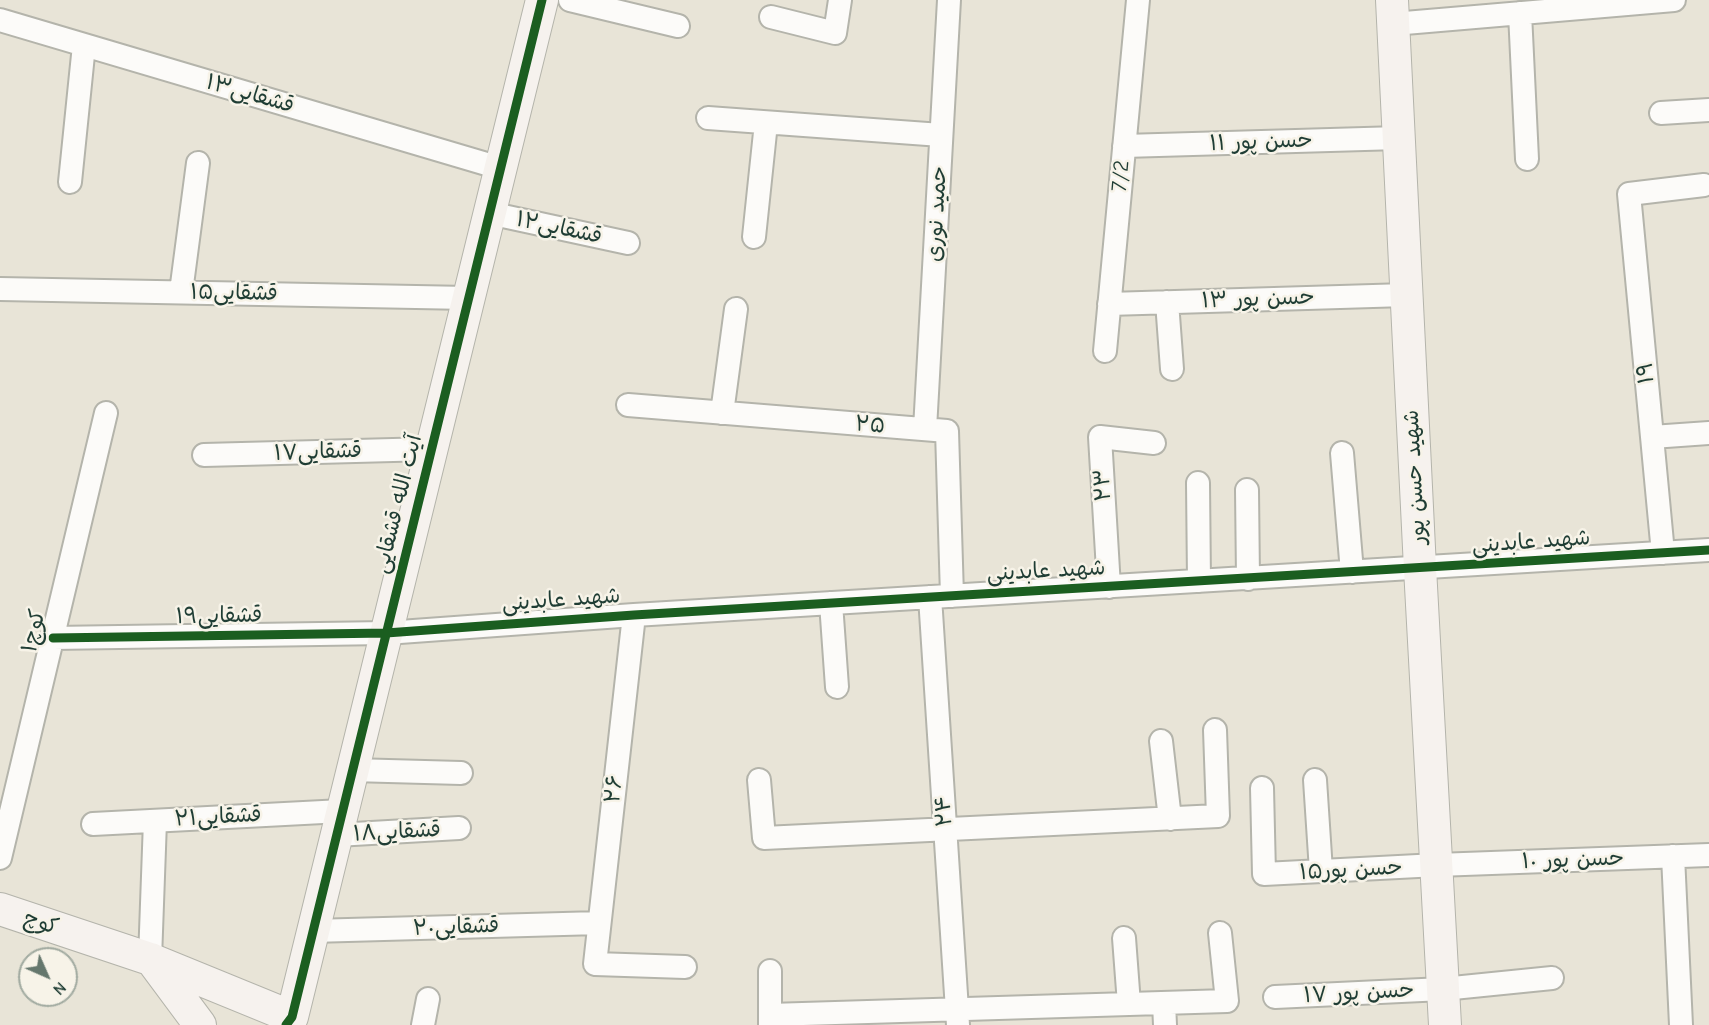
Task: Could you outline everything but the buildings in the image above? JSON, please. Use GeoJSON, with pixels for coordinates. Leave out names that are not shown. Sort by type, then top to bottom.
{"type":"FeatureCollection","features":[{"type":"Feature","properties":{"kind":"street","name":"آیت الله قشقایی"},"geometry":{"type":"LineString","coordinates":[[291,1022],[542,0]]}},
{"type":"Feature","properties":{"kind":"street"},"geometry":{"type":"LineString","coordinates":[[570,0],[678,26]]}},
{"type":"Feature","properties":{"kind":"street"},"geometry":{"type":"LineString","coordinates":[[771,17],[835,33],[840,0]]}},
{"type":"Feature","properties":{"kind":"street","name":"حمید نوری"},"geometry":{"type":"LineString","coordinates":[[925,429],[949,0]]}},
{"type":"Feature","properties":{"kind":"street","name":"7/2"},"geometry":{"type":"LineString","coordinates":[[1105,351],[1138,0]]}},
{"type":"Feature","properties":{"kind":"street"},"geometry":{"type":"LineString","coordinates":[[1392,12],[1520,13],[1674,0]]}},
{"type":"Feature","properties":{"kind":"street","name":"شهید حسن پور"},"geometry":{"type":"LineString","coordinates":[[1392,12],[1445,1025]]}},
{"type":"Feature","properties":{"kind":"street"},"geometry":{"type":"LineString","coordinates":[[1520,13],[1527,159]]}},
{"type":"Feature","properties":{"kind":"street","name":"قشقایی۱۳"},"geometry":{"type":"LineString","coordinates":[[0,20],[500,168]]}},
{"type":"Feature","properties":{"kind":"street"},"geometry":{"type":"LineString","coordinates":[[70,182],[84,45]]}},
{"type":"Feature","properties":{"kind":"street"},"geometry":{"type":"LineString","coordinates":[[1661,113],[1709,110]]}},
{"type":"Feature","properties":{"kind":"street"},"geometry":{"type":"LineString","coordinates":[[708,118],[941,135]]}},
{"type":"Feature","properties":{"kind":"street"},"geometry":{"type":"LineString","coordinates":[[753,237],[766,123]]}},
{"type":"Feature","properties":{"kind":"street","name":"۱۱ حسن پور"},"geometry":{"type":"LineString","coordinates":[[1124,146],[1399,138]]}},
{"type":"Feature","properties":{"kind":"street"},"geometry":{"type":"LineString","coordinates":[[181,292],[198,163]]}},
{"type":"Feature","properties":{"kind":"street","name":"۱۹"},"geometry":{"type":"LineString","coordinates":[[1663,553],[1629,194],[1704,185]]}},
{"type":"Feature","properties":{"kind":"street","name":"قشقایی۱۲"},"geometry":{"type":"LineString","coordinates":[[489,213],[628,243]]}},
{"type":"Feature","properties":{"kind":"street","name":"۱۵قشقایی"},"geometry":{"type":"LineString","coordinates":[[0,289],[468,298]]}},
{"type":"Feature","properties":{"kind":"street","name":"۱۳ حسن پور"},"geometry":{"type":"LineString","coordinates":[[1109,304],[1406,295]]}},
{"type":"Feature","properties":{"kind":"street"},"geometry":{"type":"LineString","coordinates":[[1167,302],[1172,369]]}},
{"type":"Feature","properties":{"kind":"street"},"geometry":{"type":"LineString","coordinates":[[722,413],[736,309]]}},
{"type":"Feature","properties":{"kind":"street","name":"۲۵"},"geometry":{"type":"LineString","coordinates":[[628,405],[947,431],[941,597]]}},
{"type":"Feature","properties":{"kind":"street","name":"کوچ۱"},"geometry":{"type":"LineString","coordinates":[[0,858],[106,413]]}},
{"type":"Feature","properties":{"kind":"street"},"geometry":{"type":"LineString","coordinates":[[1652,437],[1709,433]]}},
{"type":"Feature","properties":{"kind":"street","name":"۲۳"},"geometry":{"type":"LineString","coordinates":[[1109,587],[1100,437],[1154,443]]}},
{"type":"Feature","properties":{"kind":"street","name":"۱۷قشقایی"},"geometry":{"type":"LineString","coordinates":[[204,454],[431,449]]}},
{"type":"Feature","properties":{"kind":"street"},"geometry":{"type":"LineString","coordinates":[[1342,453],[1352,572]]}},
{"type":"Feature","properties":{"kind":"street"},"geometry":{"type":"LineString","coordinates":[[1197,483],[1199,581]]}},
{"type":"Feature","properties":{"kind":"street"},"geometry":{"type":"LineString","coordinates":[[1247,490],[1248,579]]}},
{"type":"Feature","properties":{"kind":"street","name":"شهید عابدینی"},"geometry":{"type":"LineString","coordinates":[[386,633],[634,615],[1709,550]]}},
{"type":"Feature","properties":{"kind":"street","name":"۲۴"},"geometry":{"type":"LineString","coordinates":[[941,597],[945,829],[958,1017]]}},
{"type":"Feature","properties":{"kind":"street"},"geometry":{"type":"LineString","coordinates":[[831,603],[837,687]]}},
{"type":"Feature","properties":{"kind":"street","name":"۲۶"},"geometry":{"type":"LineString","coordinates":[[634,615],[595,964],[685,967]]}},
{"type":"Feature","properties":{"kind":"street","name":"۱۹قشقایی"},"geometry":{"type":"LineString","coordinates":[[53,638],[386,633]]}},
{"type":"Feature","properties":{"kind":"street"},"geometry":{"type":"LineString","coordinates":[[759,780],[764,838],[1218,816],[1215,730]]}},
{"type":"Feature","properties":{"kind":"street"},"geometry":{"type":"LineString","coordinates":[[1161,741],[1170,819]]}},
{"type":"Feature","properties":{"kind":"street"},"geometry":{"type":"LineString","coordinates":[[352,770],[461,773]]}},
{"type":"Feature","properties":{"kind":"street"},"geometry":{"type":"LineString","coordinates":[[1315,780],[1321,871]]}},
{"type":"Feature","properties":{"kind":"street","name":"حسن پور۱۵"},"geometry":{"type":"LineString","coordinates":[[1262,788],[1264,874],[1437,865]]}},
{"type":"Feature","properties":{"kind":"street"},"geometry":{"type":"LineString","coordinates":[[154,821],[150,959],[200,1025]]}},
{"type":"Feature","properties":{"kind":"street","name":"قشقایی۲۱"},"geometry":{"type":"LineString","coordinates":[[93,824],[154,821],[339,823]]}},
{"type":"Feature","properties":{"kind":"street","name":"۱۸قشقایی"},"geometry":{"type":"LineString","coordinates":[[339,823],[459,828]]}},
{"type":"Feature","properties":{"kind":"street","name":"۱۰ حسن پور"},"geometry":{"type":"LineString","coordinates":[[1437,865],[1709,855]]}},
{"type":"Feature","properties":{"kind":"street"},"geometry":{"type":"LineString","coordinates":[[1673,856],[1682,1025]]}},
{"type":"Feature","properties":{"kind":"street","name":"کوچ"},"geometry":{"type":"LineString","coordinates":[[0,909],[150,959],[291,1022]]}},
{"type":"Feature","properties":{"kind":"street","name":"۲۰قشقایی"},"geometry":{"type":"LineString","coordinates":[[312,931],[599,923]]}},
{"type":"Feature","properties":{"kind":"street"},"geometry":{"type":"LineString","coordinates":[[770,971],[770,1020],[1104,1015],[1129,1004],[1165,1014],[1227,1001],[1220,933]]}},
{"type":"Feature","properties":{"kind":"street"},"geometry":{"type":"LineString","coordinates":[[1124,938],[1129,1004]]}},
{"type":"Feature","properties":{"kind":"street","name":"۱۷ حسن پور"},"geometry":{"type":"LineString","coordinates":[[1275,997],[1443,989],[1552,978]]}},
{"type":"Feature","properties":{"kind":"street"},"geometry":{"type":"LineString","coordinates":[[423,1025],[429,999]]}},
{"type":"Feature","properties":{"kind":"cycle path"},"geometry":{"type":"LineString","coordinates":[[286,1025],[292,1017],[542,0]]}},
{"type":"Feature","properties":{"kind":"cycle path"},"geometry":{"type":"LineString","coordinates":[[53,638],[386,633],[634,615],[1709,550]]}}]}
